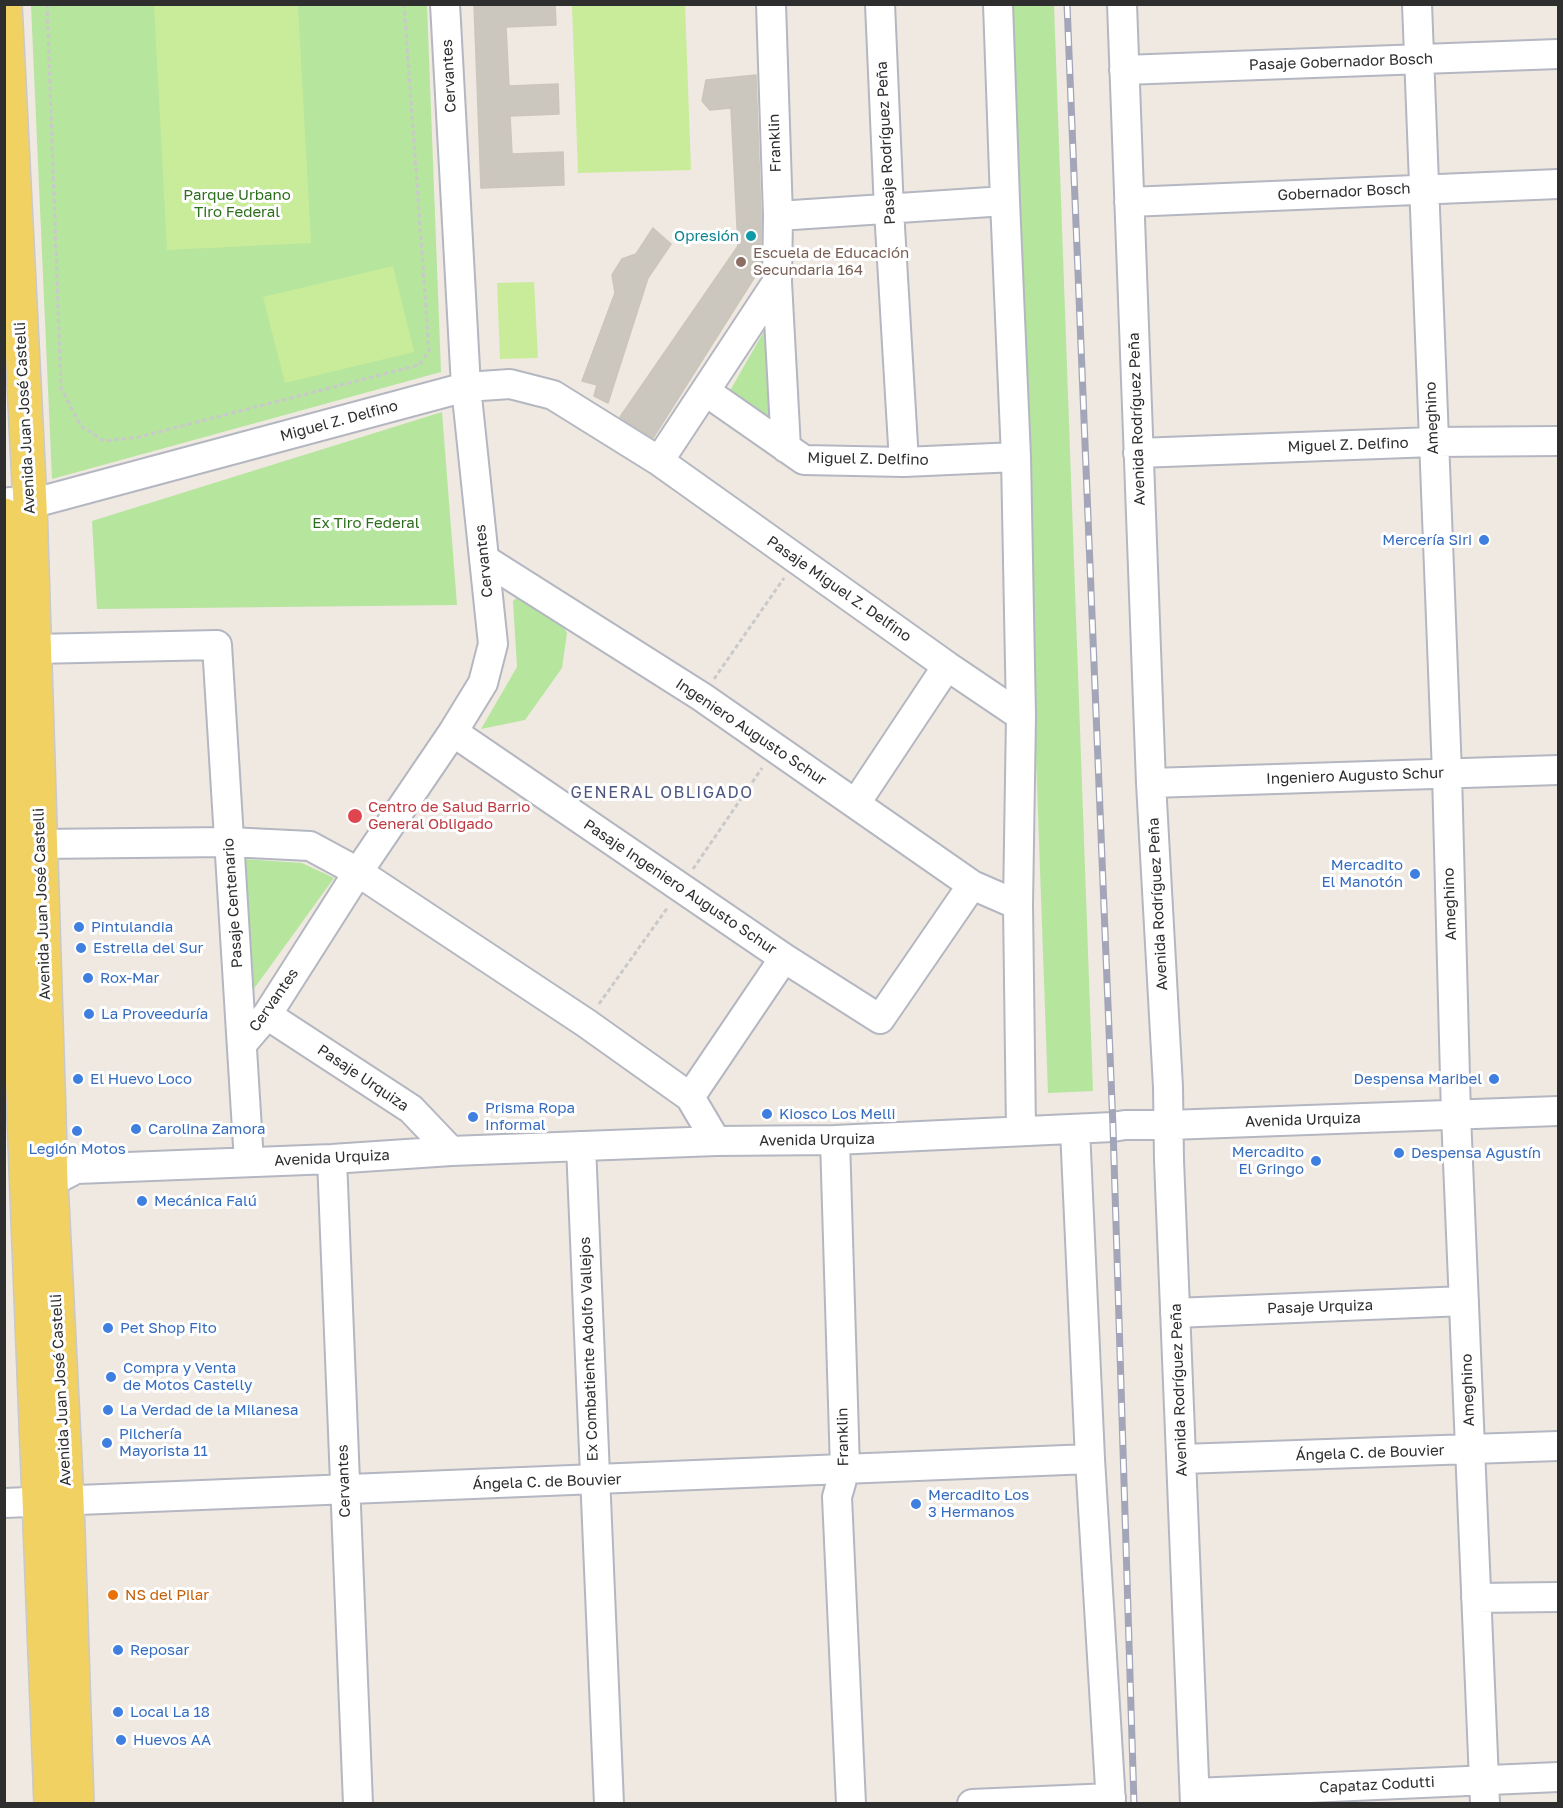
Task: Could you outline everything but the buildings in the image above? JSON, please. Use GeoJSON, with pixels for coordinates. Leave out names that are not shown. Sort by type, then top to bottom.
{"type":"FeatureCollection","features":[{"type":"Feature","properties":{"kind":"main road","name":"Avenida Juan José Castelli"},"geometry":{"type":"LineString","coordinates":[[5,4],[19,839],[34,1169],[53,1501],[77,1803]]}},
{"type":"Feature","properties":{"kind":"main road","name":"Avenida Juan José Castelli"},"geometry":{"type":"LineString","coordinates":[[13,507],[34,649],[19,839]]}},
{"type":"Feature","properties":{"kind":"main road","name":"Avenida Juan José Castelli"},"geometry":{"type":"LineString","coordinates":[[51,1803],[53,1501]]}},
{"type":"Feature","properties":{"kind":"street","name":"Cervantes"},"geometry":{"type":"LineString","coordinates":[[242,1044],[267,1015],[358,872],[453,732],[483,683],[493,644],[466,387],[445,4]]}},
{"type":"Feature","properties":{"kind":"street","name":"Franklin"},"geometry":{"type":"LineString","coordinates":[[771,4],[778,216],[777,282],[786,448]]}},
{"type":"Feature","properties":{"kind":"street","name":"Pasaje Rodríguez Peña"},"geometry":{"type":"LineString","coordinates":[[880,4],[904,462]]}},
{"type":"Feature","properties":{"kind":"street"},"geometry":{"type":"LineString","coordinates":[[999,4],[1005,201],[1017,458],[1021,716],[1018,905],[1021,1131]]}},
{"type":"Feature","properties":{"kind":"street","name":"Avenida Rodríguez Peña"},"geometry":{"type":"LineString","coordinates":[[1122,4],[1151,783],[1168,1087],[1195,1798]]}},
{"type":"Feature","properties":{"kind":"street","name":"Ameghino"},"geometry":{"type":"LineString","coordinates":[[1417,4],[1447,773],[1456,1115],[1485,1792]]}},
{"type":"Feature","properties":{"kind":"street","name":"Pasaje Gobernador Bosch"},"geometry":{"type":"LineString","coordinates":[[1124,70],[1558,54]]}},
{"type":"Feature","properties":{"kind":"street","name":"Gobernador Bosch"},"geometry":{"type":"LineString","coordinates":[[1129,202],[1558,184]]}},
{"type":"Feature","properties":{"kind":"street"},"geometry":{"type":"LineString","coordinates":[[778,216],[1005,201]]}},
{"type":"Feature","properties":{"kind":"street"},"geometry":{"type":"LineString","coordinates":[[659,461],[777,282]]}},
{"type":"Feature","properties":{"kind":"street","name":"Miguel Z. Delfino"},"geometry":{"type":"LineString","coordinates":[[13,507],[466,387],[510,384],[553,395],[659,461]]}},
{"type":"Feature","properties":{"kind":"street","name":"Miguel Z. Delfino"},"geometry":{"type":"LineString","coordinates":[[705,391],[804,460],[904,462],[1017,458]]}},
{"type":"Feature","properties":{"kind":"street","name":"Miguel Z. Delfino"},"geometry":{"type":"LineString","coordinates":[[1138,453],[1433,442],[1558,441]]}},
{"type":"Feature","properties":{"kind":"street","name":"Pasaje Miguel Z. Delfino"},"geometry":{"type":"LineString","coordinates":[[659,461],[1021,716]]}},
{"type":"Feature","properties":{"kind":"street","name":"Ingeniero Augusto Schur"},"geometry":{"type":"LineString","coordinates":[[484,559],[702,697],[972,885],[1018,905]]}},
{"type":"Feature","properties":{"kind":"street","name":"Pasaje Centenario"},"geometry":{"type":"LineString","coordinates":[[34,649],[217,645],[249,1162]]}},
{"type":"Feature","properties":{"kind":"street"},"geometry":{"type":"LineString","coordinates":[[856,803],[947,666]]}},
{"type":"Feature","properties":{"kind":"street","name":"Pasaje Ingeniero Augusto Schur"},"geometry":{"type":"LineString","coordinates":[[453,732],[784,958],[880,1019],[972,885]]}},
{"type":"Feature","properties":{"kind":"street","name":"Ingeniero Augusto Schur"},"geometry":{"type":"LineString","coordinates":[[1151,783],[1558,770]]}},
{"type":"Feature","properties":{"kind":"street"},"geometry":{"type":"LineString","coordinates":[[19,839],[230,842],[310,846],[358,872],[586,1023],[690,1097],[716,1141]]}},
{"type":"Feature","properties":{"kind":"street"},"geometry":{"type":"LineString","coordinates":[[690,1097],[784,958]]}},
{"type":"Feature","properties":{"kind":"street","name":"Pasaje Urquiza"},"geometry":{"type":"LineString","coordinates":[[267,1015],[411,1109],[451,1151]]}},
{"type":"Feature","properties":{"kind":"street","name":"Avenida Urquiza"},"geometry":{"type":"LineString","coordinates":[[34,1169],[332,1159],[451,1151],[716,1141],[835,1140],[1125,1125],[1558,1111]]}},
{"type":"Feature","properties":{"kind":"street"},"geometry":{"type":"LineString","coordinates":[[972,1803],[1111,1801],[1090,1459],[1075,1129]]}},
{"type":"Feature","properties":{"kind":"street","name":"Franklin"},"geometry":{"type":"LineString","coordinates":[[835,1140],[845,1469],[837,1497],[851,1803]]}},
{"type":"Feature","properties":{"kind":"street","name":"Ex Combatiente Adolfo Vallejos"},"geometry":{"type":"LineString","coordinates":[[581,1146],[609,1803]]}},
{"type":"Feature","properties":{"kind":"street","name":"Cervantes"},"geometry":{"type":"LineString","coordinates":[[332,1159],[358,1803]]}},
{"type":"Feature","properties":{"kind":"street","name":"Pasaje Urquiza"},"geometry":{"type":"LineString","coordinates":[[1175,1313],[1464,1301]]}},
{"type":"Feature","properties":{"kind":"street","name":"Ángela C. de Bouvier"},"geometry":{"type":"LineString","coordinates":[[1182,1459],[1558,1446]]}},
{"type":"Feature","properties":{"kind":"street","name":"Ángela C. de Bouvier"},"geometry":{"type":"LineString","coordinates":[[4,1503],[1090,1459]]}},
{"type":"Feature","properties":{"kind":"street"},"geometry":{"type":"LineString","coordinates":[[1476,1598],[1558,1597]]}},
{"type":"Feature","properties":{"kind":"street","name":"Capataz Codutti"},"geometry":{"type":"LineString","coordinates":[[1195,1798],[1485,1792],[1558,1778]]}},
{"type":"Feature","properties":{"kind":"path"},"geometry":{"type":"LineString","coordinates":[[47,4],[61,388],[81,426],[104,441],[139,437],[419,365],[429,351],[404,4]]}},
{"type":"Feature","properties":{"kind":"path"},"geometry":{"type":"LineString","coordinates":[[702,697],[797,559]]}},
{"type":"Feature","properties":{"kind":"green space","name":"Parque Urbano Tiro Federal"},"geometry":{"type":"Polygon","coordinates":[[[31,5],[427,5],[441,372],[52,479],[31,5]]]}},
{"type":"Feature","properties":{"kind":"green space"},"geometry":{"type":"Polygon","coordinates":[[[154,5],[298,5],[311,243],[167,250],[154,5]]]}},
{"type":"Feature","properties":{"kind":"green space"},"geometry":{"type":"Polygon","coordinates":[[[572,5],[685,5],[691,170],[578,173],[572,5]]]}},
{"type":"Feature","properties":{"kind":"green space"},"geometry":{"type":"Polygon","coordinates":[[[1009,5],[1054,5],[1093,1091],[1048,1093],[1009,5]]]}},
{"type":"Feature","properties":{"kind":"green space"},"geometry":{"type":"Polygon","coordinates":[[[393,266],[414,352],[285,383],[263,297],[393,266]]]}},
{"type":"Feature","properties":{"kind":"green space"},"geometry":{"type":"Polygon","coordinates":[[[534,282],[538,358],[500,359],[497,283],[534,282]]]}},
{"type":"Feature","properties":{"kind":"green space"},"geometry":{"type":"Polygon","coordinates":[[[771,319],[778,430],[728,394],[771,319]]]}},
{"type":"Feature","properties":{"kind":"green space","name":"Ex Tiro Federal"},"geometry":{"type":"Polygon","coordinates":[[[442,412],[457,605],[97,609],[92,521],[442,412]]]}},
{"type":"Feature","properties":{"kind":"green space"},"geometry":{"type":"Polygon","coordinates":[[[521,594],[557,616],[567,633],[562,668],[525,720],[481,729],[517,667],[513,601],[521,594]]]}},
{"type":"Feature","properties":{"kind":"green space"},"geometry":{"type":"Polygon","coordinates":[[[243,859],[302,863],[334,878],[248,997],[243,859]]]}},
{"type":"Feature","properties":{"kind":"railway"},"geometry":{"type":"LineString","coordinates":[[1067,4],[1113,1127],[1134,1804]]}},
{"type":"Feature","properties":{"kind":"place","name":"Opresión"},"geometry":{"type":"Point","coordinates":[751,236]}},
{"type":"Feature","properties":{"kind":"place","name":"Escuela de Educación Secundaria 164"},"geometry":{"type":"Point","coordinates":[741,262]}},
{"type":"Feature","properties":{"kind":"place","name":"Mercería Siri"},"geometry":{"type":"Point","coordinates":[1484,540]}},
{"type":"Feature","properties":{"kind":"place","name":"Centro de Salud Barrio General Obligado"},"geometry":{"type":"Point","coordinates":[355,816]}},
{"type":"Feature","properties":{"kind":"place","name":"Mercadito El Manotón"},"geometry":{"type":"Point","coordinates":[1415,874]}},
{"type":"Feature","properties":{"kind":"place","name":"Pintulandia"},"geometry":{"type":"Point","coordinates":[79,927]}},
{"type":"Feature","properties":{"kind":"place","name":"Estrella del Sur"},"geometry":{"type":"Point","coordinates":[81,948]}},
{"type":"Feature","properties":{"kind":"place","name":"Rox-Mar"},"geometry":{"type":"Point","coordinates":[88,978]}},
{"type":"Feature","properties":{"kind":"place","name":"La Proveeduría"},"geometry":{"type":"Point","coordinates":[89,1014]}},
{"type":"Feature","properties":{"kind":"place","name":"El Huevo Loco"},"geometry":{"type":"Point","coordinates":[78,1079]}},
{"type":"Feature","properties":{"kind":"place","name":"Despensa Maribel"},"geometry":{"type":"Point","coordinates":[1494,1079]}},
{"type":"Feature","properties":{"kind":"place","name":"Kiosco Los Melli"},"geometry":{"type":"Point","coordinates":[767,1114]}},
{"type":"Feature","properties":{"kind":"place","name":"Prisma Ropa Informal"},"geometry":{"type":"Point","coordinates":[473,1117]}},
{"type":"Feature","properties":{"kind":"place","name":"Carolina Zamora"},"geometry":{"type":"Point","coordinates":[136,1129]}},
{"type":"Feature","properties":{"kind":"place","name":"Legión Motos"},"geometry":{"type":"Point","coordinates":[77,1131]}},
{"type":"Feature","properties":{"kind":"place","name":"Despensa Agustín"},"geometry":{"type":"Point","coordinates":[1399,1153]}},
{"type":"Feature","properties":{"kind":"place","name":"Mercadito El Gringo"},"geometry":{"type":"Point","coordinates":[1316,1161]}},
{"type":"Feature","properties":{"kind":"place","name":"Mecánica Falú"},"geometry":{"type":"Point","coordinates":[142,1201]}},
{"type":"Feature","properties":{"kind":"place","name":"Pet Shop Fito"},"geometry":{"type":"Point","coordinates":[108,1328]}},
{"type":"Feature","properties":{"kind":"place","name":"Compra y Venta de Motos Castelly"},"geometry":{"type":"Point","coordinates":[111,1377]}},
{"type":"Feature","properties":{"kind":"place","name":"La Verdad de la Milanesa"},"geometry":{"type":"Point","coordinates":[108,1410]}},
{"type":"Feature","properties":{"kind":"place","name":"Pilchería Mayorista 11"},"geometry":{"type":"Point","coordinates":[107,1443]}},
{"type":"Feature","properties":{"kind":"place","name":"Mercadito Los 3 Hermanos"},"geometry":{"type":"Point","coordinates":[916,1504]}},
{"type":"Feature","properties":{"kind":"place","name":"NS del Pilar"},"geometry":{"type":"Point","coordinates":[113,1595]}},
{"type":"Feature","properties":{"kind":"place","name":"Reposar"},"geometry":{"type":"Point","coordinates":[118,1650]}},
{"type":"Feature","properties":{"kind":"place","name":"Local La 18"},"geometry":{"type":"Point","coordinates":[118,1712]}},
{"type":"Feature","properties":{"kind":"place","name":"Huevos AA"},"geometry":{"type":"Point","coordinates":[121,1740]}},
{"type":"Feature","properties":{"kind":"district","name":"GENERAL OBLIGADO"},"geometry":{"type":"Point","coordinates":[662,793]}}]}
